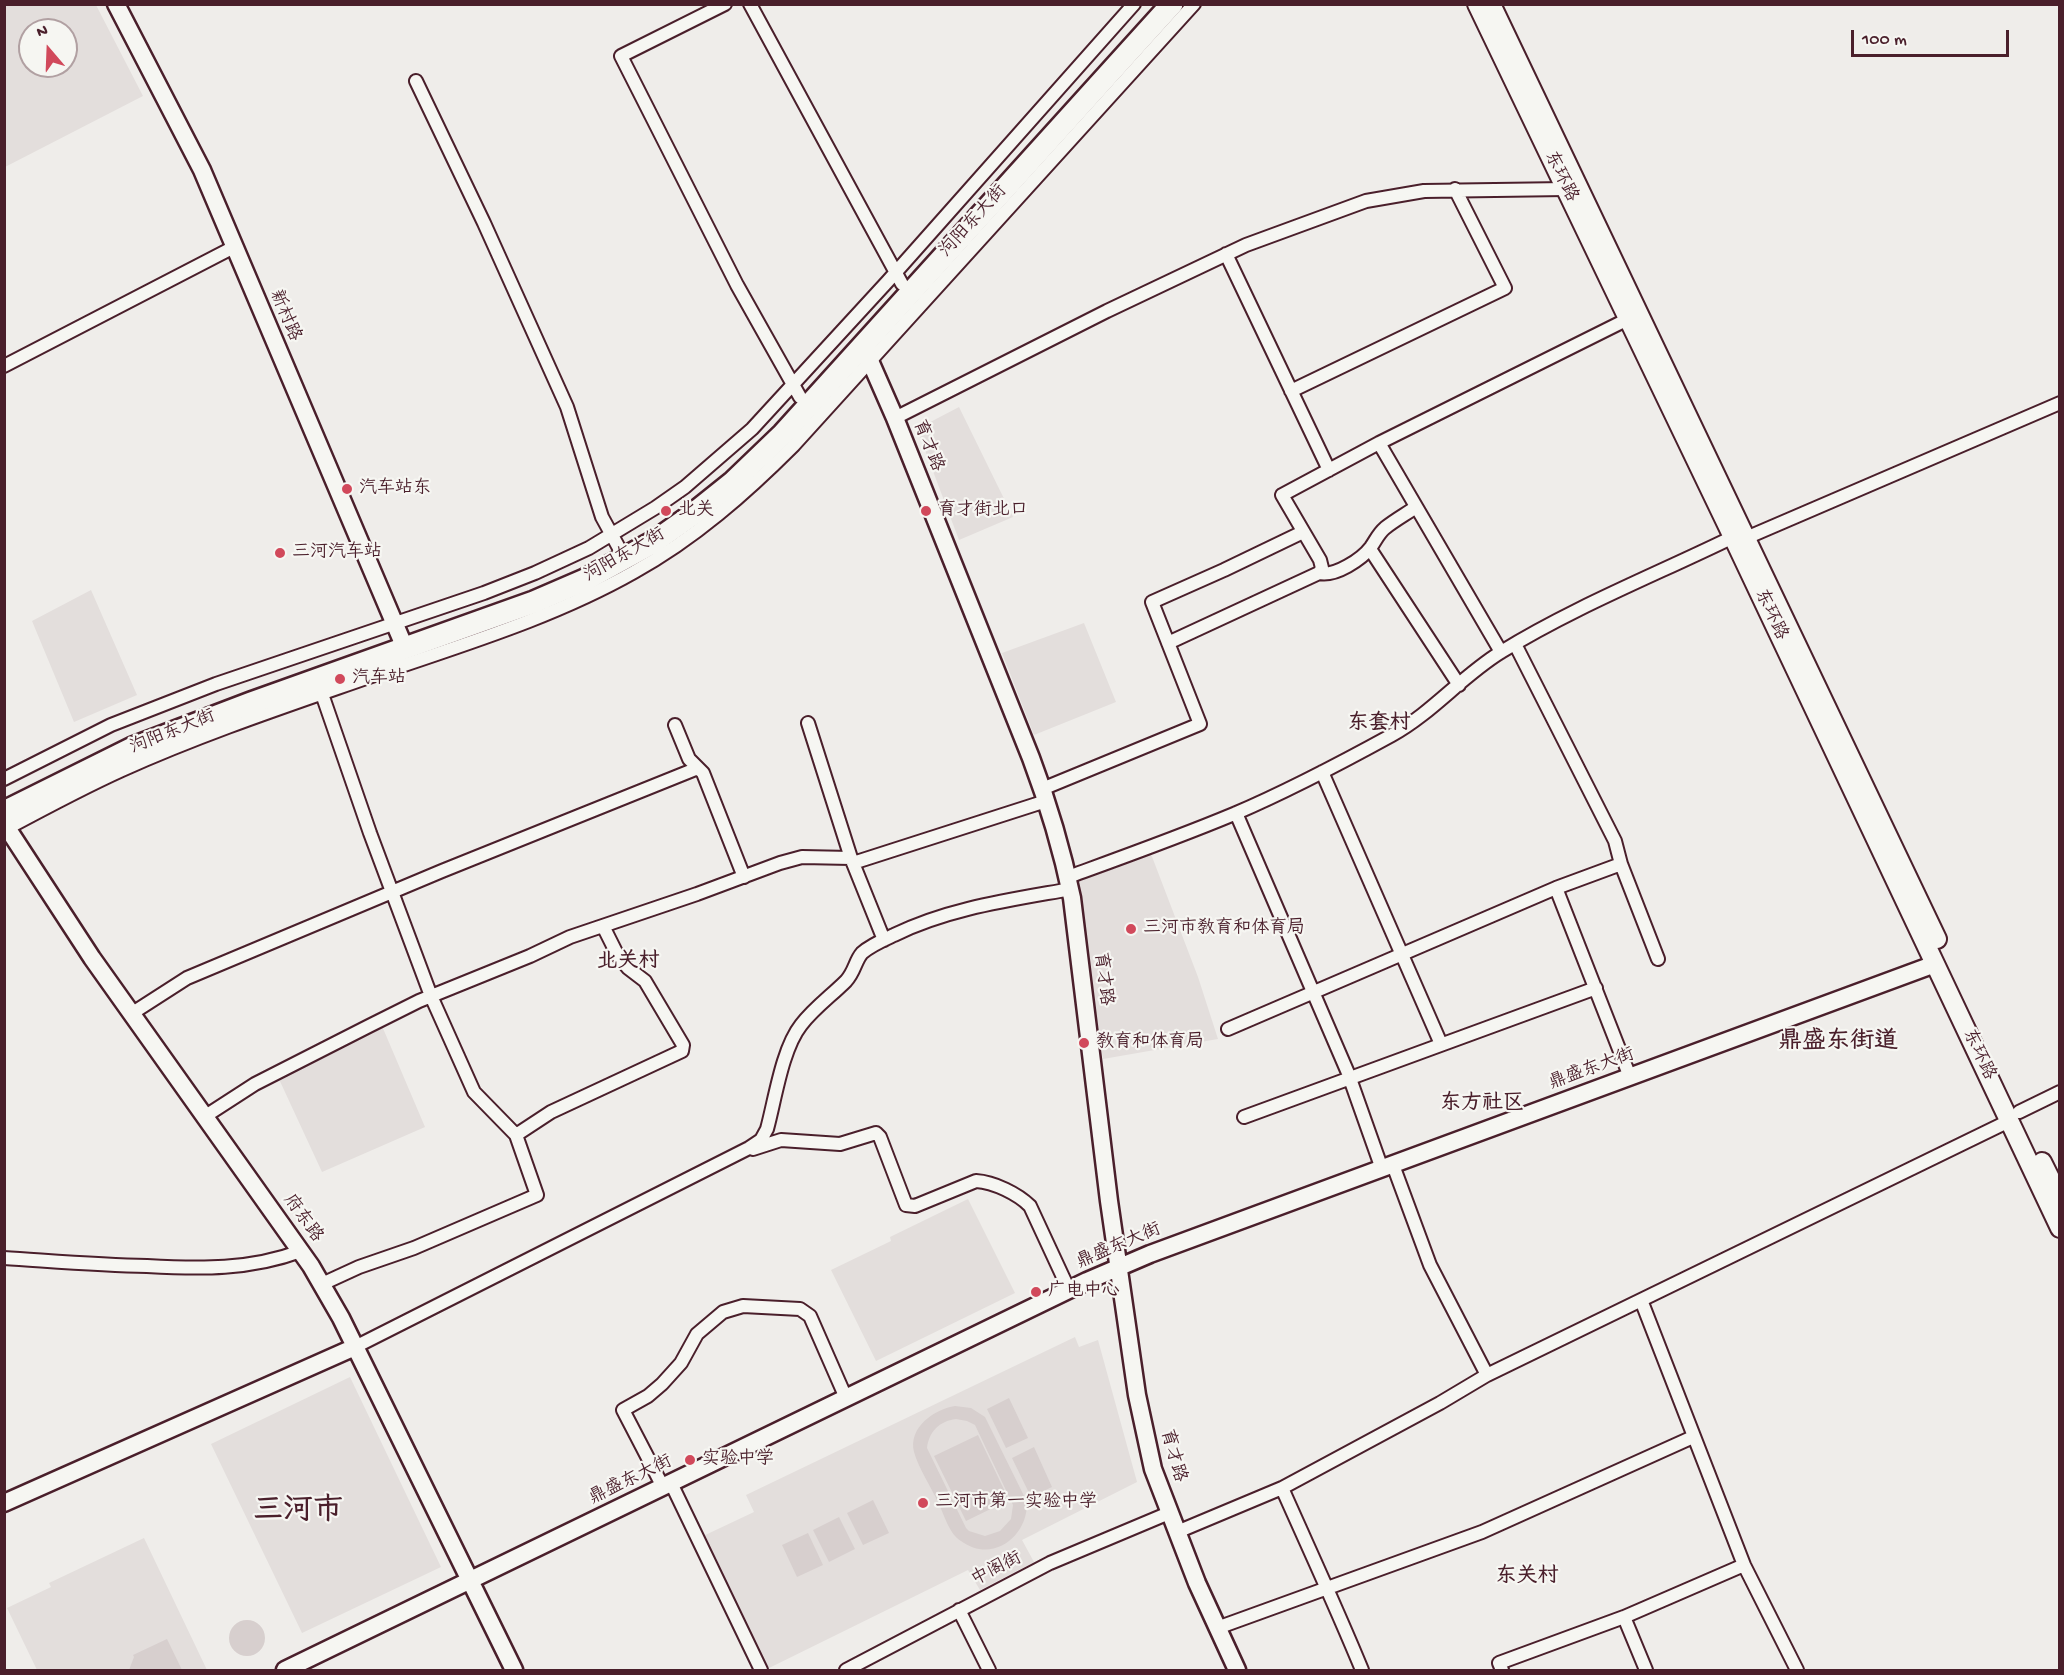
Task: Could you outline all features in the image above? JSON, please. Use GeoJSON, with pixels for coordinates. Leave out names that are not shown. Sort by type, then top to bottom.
{"type":"FeatureCollection","features":[{"type":"Feature","properties":{"kind":"highway","name":"泃阳东大街"},"geometry":{"type":"LineString","coordinates":[[4,798],[128,736],[246,691],[529,591],[684,505],[750,450],[797,390],[1155,4]]}},
{"type":"Feature","properties":{"kind":"highway","name":"泃阳东大街"},"geometry":{"type":"LineString","coordinates":[[5,823],[90,768],[133,748],[251,703],[400,636],[556,593],[626,559],[654,542],[712,500],[758,459],[867,353],[1172,4]]}},
{"type":"Feature","properties":{"kind":"main road","name":"新村路"},"geometry":{"type":"LineString","coordinates":[[116,4],[202,170],[400,636]]}},
{"type":"Feature","properties":{"kind":"main road","name":"东环路"},"geometry":{"type":"LineString","coordinates":[[1477,4],[1628,319],[1738,539],[2014,1117],[2060,1228]]}},
{"type":"Feature","properties":{"kind":"main road","name":"东环路"},"geometry":{"type":"LineString","coordinates":[[1491,4],[1935,964],[2014,1117],[2060,1198]]}},
{"type":"Feature","properties":{"kind":"main road","name":"育才路"},"geometry":{"type":"LineString","coordinates":[[867,353],[991,656],[1044,795],[1069,883],[1137,1395],[1153,1469],[1197,1583],[1237,1671]]}},
{"type":"Feature","properties":{"kind":"main road","name":"府东路"},"geometry":{"type":"LineString","coordinates":[[5,823],[131,1014],[301,1251],[322,1284],[514,1671]]}},
{"type":"Feature","properties":{"kind":"main road","name":"鼎盛东大街"},"geometry":{"type":"LineString","coordinates":[[285,1671],[1069,1290],[1150,1254],[1935,964]]}},
{"type":"Feature","properties":{"kind":"main road"},"geometry":{"type":"LineString","coordinates":[[4,1503],[355,1347]]}},
{"type":"Feature","properties":{"kind":"street"},"geometry":{"type":"LineString","coordinates":[[725,4],[621,56],[737,285],[797,390]]}},
{"type":"Feature","properties":{"kind":"street"},"geometry":{"type":"LineString","coordinates":[[750,4],[899,278],[1134,4]]}},
{"type":"Feature","properties":{"kind":"street"},"geometry":{"type":"LineString","coordinates":[[5,823],[139,763],[322,694],[547,614],[633,573],[663,555],[722,512],[769,470],[867,353],[1194,4]]}},
{"type":"Feature","properties":{"kind":"street"},"geometry":{"type":"LineString","coordinates":[[416,81],[484,223],[567,407],[602,517],[616,541]]}},
{"type":"Feature","properties":{"kind":"street"},"geometry":{"type":"LineString","coordinates":[[1291,392],[1505,288],[1455,189]]}},
{"type":"Feature","properties":{"kind":"street"},"geometry":{"type":"LineString","coordinates":[[895,418],[1107,310],[1226,254],[1366,201],[1414,192],[1455,189],[1566,189]]}},
{"type":"Feature","properties":{"kind":"street"},"geometry":{"type":"LineString","coordinates":[[4,366],[234,247]]}},
{"type":"Feature","properties":{"kind":"street"},"geometry":{"type":"LineString","coordinates":[[1226,254],[1329,470]]}},
{"type":"Feature","properties":{"kind":"street"},"geometry":{"type":"LineString","coordinates":[[1319,573],[1322,568],[1320,560],[1282,495],[1379,443],[1628,319]]}},
{"type":"Feature","properties":{"kind":"street"},"geometry":{"type":"LineString","coordinates":[[355,1347],[761,1140],[767,1130],[789,1046],[799,1028],[813,1011],[847,980],[855,970],[862,954],[884,940],[915,924],[946,914],[1069,883],[1236,813],[1322,772],[1395,733],[1459,685],[1485,662],[1578,610],[1738,539],[2060,403]]}},
{"type":"Feature","properties":{"kind":"street"},"geometry":{"type":"LineString","coordinates":[[1379,443],[1501,652]]}},
{"type":"Feature","properties":{"kind":"street"},"geometry":{"type":"LineString","coordinates":[[1168,643],[1319,573],[1329,574],[1341,570],[1370,549],[1377,535],[1385,528],[1416,507]]}},
{"type":"Feature","properties":{"kind":"street"},"geometry":{"type":"LineString","coordinates":[[204,1117],[255,1084],[369,1026],[432,996],[570,937],[802,857],[852,860],[1044,795],[1200,724],[1152,602],[1303,532]]}},
{"type":"Feature","properties":{"kind":"street"},"geometry":{"type":"LineString","coordinates":[[1370,549],[1459,685]]}},
{"type":"Feature","properties":{"kind":"street"},"geometry":{"type":"LineString","coordinates":[[4,779],[121,721],[216,684],[400,636]]}},
{"type":"Feature","properties":{"kind":"street"},"geometry":{"type":"LineString","coordinates":[[1515,644],[1615,842],[1621,864],[1658,959]]}},
{"type":"Feature","properties":{"kind":"street"},"geometry":{"type":"LineString","coordinates":[[322,694],[391,892],[432,996],[474,1092],[516,1135],[537,1195],[414,1248],[359,1267],[322,1284]]}},
{"type":"Feature","properties":{"kind":"street"},"geometry":{"type":"LineString","coordinates":[[808,723],[852,860],[884,940]]}},
{"type":"Feature","properties":{"kind":"street"},"geometry":{"type":"LineString","coordinates":[[675,725],[689,759],[703,773],[744,877]]}},
{"type":"Feature","properties":{"kind":"street"},"geometry":{"type":"LineString","coordinates":[[131,1014],[187,978],[391,892],[698,768]]}},
{"type":"Feature","properties":{"kind":"street"},"geometry":{"type":"LineString","coordinates":[[1322,772],[1441,1044]]}},
{"type":"Feature","properties":{"kind":"street"},"geometry":{"type":"LineString","coordinates":[[1236,813],[1430,1265],[1487,1375]]}},
{"type":"Feature","properties":{"kind":"street"},"geometry":{"type":"LineString","coordinates":[[1228,1029],[1556,888],[1621,864]]}},
{"type":"Feature","properties":{"kind":"street"},"geometry":{"type":"LineString","coordinates":[[1556,888],[1630,1077]]}},
{"type":"Feature","properties":{"kind":"street"},"geometry":{"type":"LineString","coordinates":[[516,1135],[551,1112],[682,1051],[683,1044],[645,981],[622,962],[603,926]]}},
{"type":"Feature","properties":{"kind":"street"},"geometry":{"type":"LineString","coordinates":[[1244,1117],[1596,988]]}},
{"type":"Feature","properties":{"kind":"street"},"geometry":{"type":"LineString","coordinates":[[1177,1532],[1282,1488],[1440,1403],[1487,1375],[2014,1117],[2060,1092]]}},
{"type":"Feature","properties":{"kind":"street"},"geometry":{"type":"LineString","coordinates":[[749,1148],[761,1147],[781,1140],[840,1144],[876,1134],[880,1137],[906,1205],[915,1206],[976,1181],[1019,1196],[1030,1206],[1069,1290]]}},
{"type":"Feature","properties":{"kind":"street"},"geometry":{"type":"LineString","coordinates":[[4,1258],[201,1269],[241,1267],[278,1260],[301,1251]]}},
{"type":"Feature","properties":{"kind":"street"},"geometry":{"type":"LineString","coordinates":[[1641,1300],[1744,1565],[1797,1671]]}},
{"type":"Feature","properties":{"kind":"street"},"geometry":{"type":"LineString","coordinates":[[761,1671],[667,1485],[623,1410],[648,1396],[662,1384],[681,1363],[697,1334],[723,1312],[743,1306],[806,1311],[846,1398]]}},
{"type":"Feature","properties":{"kind":"street"},"geometry":{"type":"LineString","coordinates":[[1217,1628],[1482,1532],[1693,1437]]}},
{"type":"Feature","properties":{"kind":"street"},"geometry":{"type":"LineString","coordinates":[[1282,1488],[1362,1671]]}},
{"type":"Feature","properties":{"kind":"street","name":"中阁街"},"geometry":{"type":"LineString","coordinates":[[846,1671],[1050,1563],[1169,1513]]}},
{"type":"Feature","properties":{"kind":"street"},"geometry":{"type":"LineString","coordinates":[[1502,1671],[1499,1663],[1624,1617],[1744,1565]]}},
{"type":"Feature","properties":{"kind":"street"},"geometry":{"type":"LineString","coordinates":[[959,1610],[989,1671]]}},
{"type":"Feature","properties":{"kind":"street"},"geometry":{"type":"LineString","coordinates":[[1624,1617],[1646,1671]]}},
{"type":"Feature","properties":{"kind":"shaded area"},"geometry":{"type":"Polygon","coordinates":[[[5,4],[96,5],[143,96],[5,167],[5,4]]]}},
{"type":"Feature","properties":{"kind":"shaded area"},"geometry":{"type":"Polygon","coordinates":[[[959,407],[1013,517],[959,540],[917,429],[959,407]]]}},
{"type":"Feature","properties":{"kind":"shaded area"},"geometry":{"type":"Polygon","coordinates":[[[91,590],[137,695],[74,722],[32,621],[91,590]]]}},
{"type":"Feature","properties":{"kind":"shaded area"},"geometry":{"type":"Polygon","coordinates":[[[1084,623],[1116,702],[1034,735],[1002,653],[1084,623]]]}},
{"type":"Feature","properties":{"kind":"shaded area","name":"三河市教育和体育局"},"geometry":{"type":"Polygon","coordinates":[[[1151,854],[1198,977],[1218,1039],[1103,1059],[1076,880],[1151,854]]]}},
{"type":"Feature","properties":{"kind":"shaded area"},"geometry":{"type":"Polygon","coordinates":[[[382,1026],[425,1127],[322,1172],[278,1077],[382,1026]]]}},
{"type":"Feature","properties":{"kind":"shaded area"},"geometry":{"type":"Polygon","coordinates":[[[968,1199],[1015,1293],[876,1361],[831,1270],[891,1241],[890,1237],[968,1199]]]}},
{"type":"Feature","properties":{"kind":"shaded area","name":"三河市第一实验中学"},"geometry":{"type":"Polygon","coordinates":[[[1075,1337],[1079,1347],[1098,1340],[1137,1482],[1022,1540],[1034,1562],[980,1590],[968,1570],[765,1670],[701,1537],[754,1512],[746,1495],[1075,1337]]]}},
{"type":"Feature","properties":{"kind":"shaded area"},"geometry":{"type":"Polygon","coordinates":[[[350,1377],[441,1567],[302,1633],[211,1444],[350,1377]]]}},
{"type":"Feature","properties":{"kind":"shaded area"},"geometry":{"type":"Polygon","coordinates":[[[1009,1398],[1028,1438],[1006,1448],[987,1409],[1009,1398]]]}},
{"type":"Feature","properties":{"kind":"shaded area"},"geometry":{"type":"Polygon","coordinates":[[[955,1406],[971,1408],[985,1417],[1027,1502],[1026,1515],[1015,1536],[996,1548],[985,1550],[973,1547],[953,1534],[916,1458],[913,1443],[919,1427],[932,1415],[955,1406]],[[956,1419],[940,1425],[930,1437],[927,1448],[966,1528],[985,1536],[1000,1531],[1011,1519],[1013,1505],[975,1425],[956,1419]]]}},
{"type":"Feature","properties":{"kind":"shaded area"},"geometry":{"type":"Polygon","coordinates":[[[978,1435],[1009,1500],[966,1521],[934,1456],[978,1435]]]}},
{"type":"Feature","properties":{"kind":"shaded area"},"geometry":{"type":"Polygon","coordinates":[[[1034,1447],[1052,1487],[1031,1497],[1012,1458],[1034,1447]]]}},
{"type":"Feature","properties":{"kind":"shaded area"},"geometry":{"type":"Polygon","coordinates":[[[873,1500],[889,1533],[863,1545],[847,1513],[873,1500]]]}},
{"type":"Feature","properties":{"kind":"shaded area"},"geometry":{"type":"Polygon","coordinates":[[[839,1517],[855,1549],[829,1562],[813,1530],[839,1517]]]}},
{"type":"Feature","properties":{"kind":"shaded area"},"geometry":{"type":"Polygon","coordinates":[[[808,1533],[823,1565],[797,1577],[782,1545],[808,1533]]]}},
{"type":"Feature","properties":{"kind":"shaded area"},"geometry":{"type":"Polygon","coordinates":[[[144,1538],[207,1670],[37,1670],[7,1608],[51,1587],[49,1583],[144,1538]]]}},
{"type":"Feature","properties":{"kind":"shaded area"},"geometry":{"type":"Polygon","coordinates":[[[247,1620],[260,1625],[265,1638],[260,1651],[247,1656],[234,1651],[229,1638],[234,1625],[247,1620]]]}},
{"type":"Feature","properties":{"kind":"shaded area"},"geometry":{"type":"Polygon","coordinates":[[[167,1639],[182,1670],[129,1670],[133,1655],[167,1639]]]}},
{"type":"Feature","properties":{"kind":"place","name":"汽车站东"},"geometry":{"type":"Point","coordinates":[347,489]}},
{"type":"Feature","properties":{"kind":"place","name":"北关"},"geometry":{"type":"Point","coordinates":[666,511]}},
{"type":"Feature","properties":{"kind":"place","name":"育才街北口"},"geometry":{"type":"Point","coordinates":[926,511]}},
{"type":"Feature","properties":{"kind":"place","name":"三河汽车站"},"geometry":{"type":"Point","coordinates":[280,553]}},
{"type":"Feature","properties":{"kind":"place","name":"汽车站"},"geometry":{"type":"Point","coordinates":[340,679]}},
{"type":"Feature","properties":{"kind":"place","name":"三河市教育和体育局"},"geometry":{"type":"Point","coordinates":[1131,929]}},
{"type":"Feature","properties":{"kind":"place","name":"教育和体育局"},"geometry":{"type":"Point","coordinates":[1084,1043]}},
{"type":"Feature","properties":{"kind":"place","name":"广电中心"},"geometry":{"type":"Point","coordinates":[1036,1292]}},
{"type":"Feature","properties":{"kind":"place","name":"实验中学"},"geometry":{"type":"Point","coordinates":[690,1460]}},
{"type":"Feature","properties":{"kind":"place","name":"三河市第一实验中学"},"geometry":{"type":"Point","coordinates":[923,1503]}},
{"type":"Feature","properties":{"kind":"district","name":"东套村"},"geometry":{"type":"Point","coordinates":[1379,725]}},
{"type":"Feature","properties":{"kind":"district","name":"北关村"},"geometry":{"type":"Point","coordinates":[628,963]}},
{"type":"Feature","properties":{"kind":"district","name":"鼎盛东街道"},"geometry":{"type":"Point","coordinates":[1838,1043]}},
{"type":"Feature","properties":{"kind":"district","name":"东方社区"},"geometry":{"type":"Point","coordinates":[1482,1105]}},
{"type":"Feature","properties":{"kind":"district","name":"三河市"},"geometry":{"type":"Point","coordinates":[298,1513]}},
{"type":"Feature","properties":{"kind":"district","name":"东关村"},"geometry":{"type":"Point","coordinates":[1527,1578]}}]}
